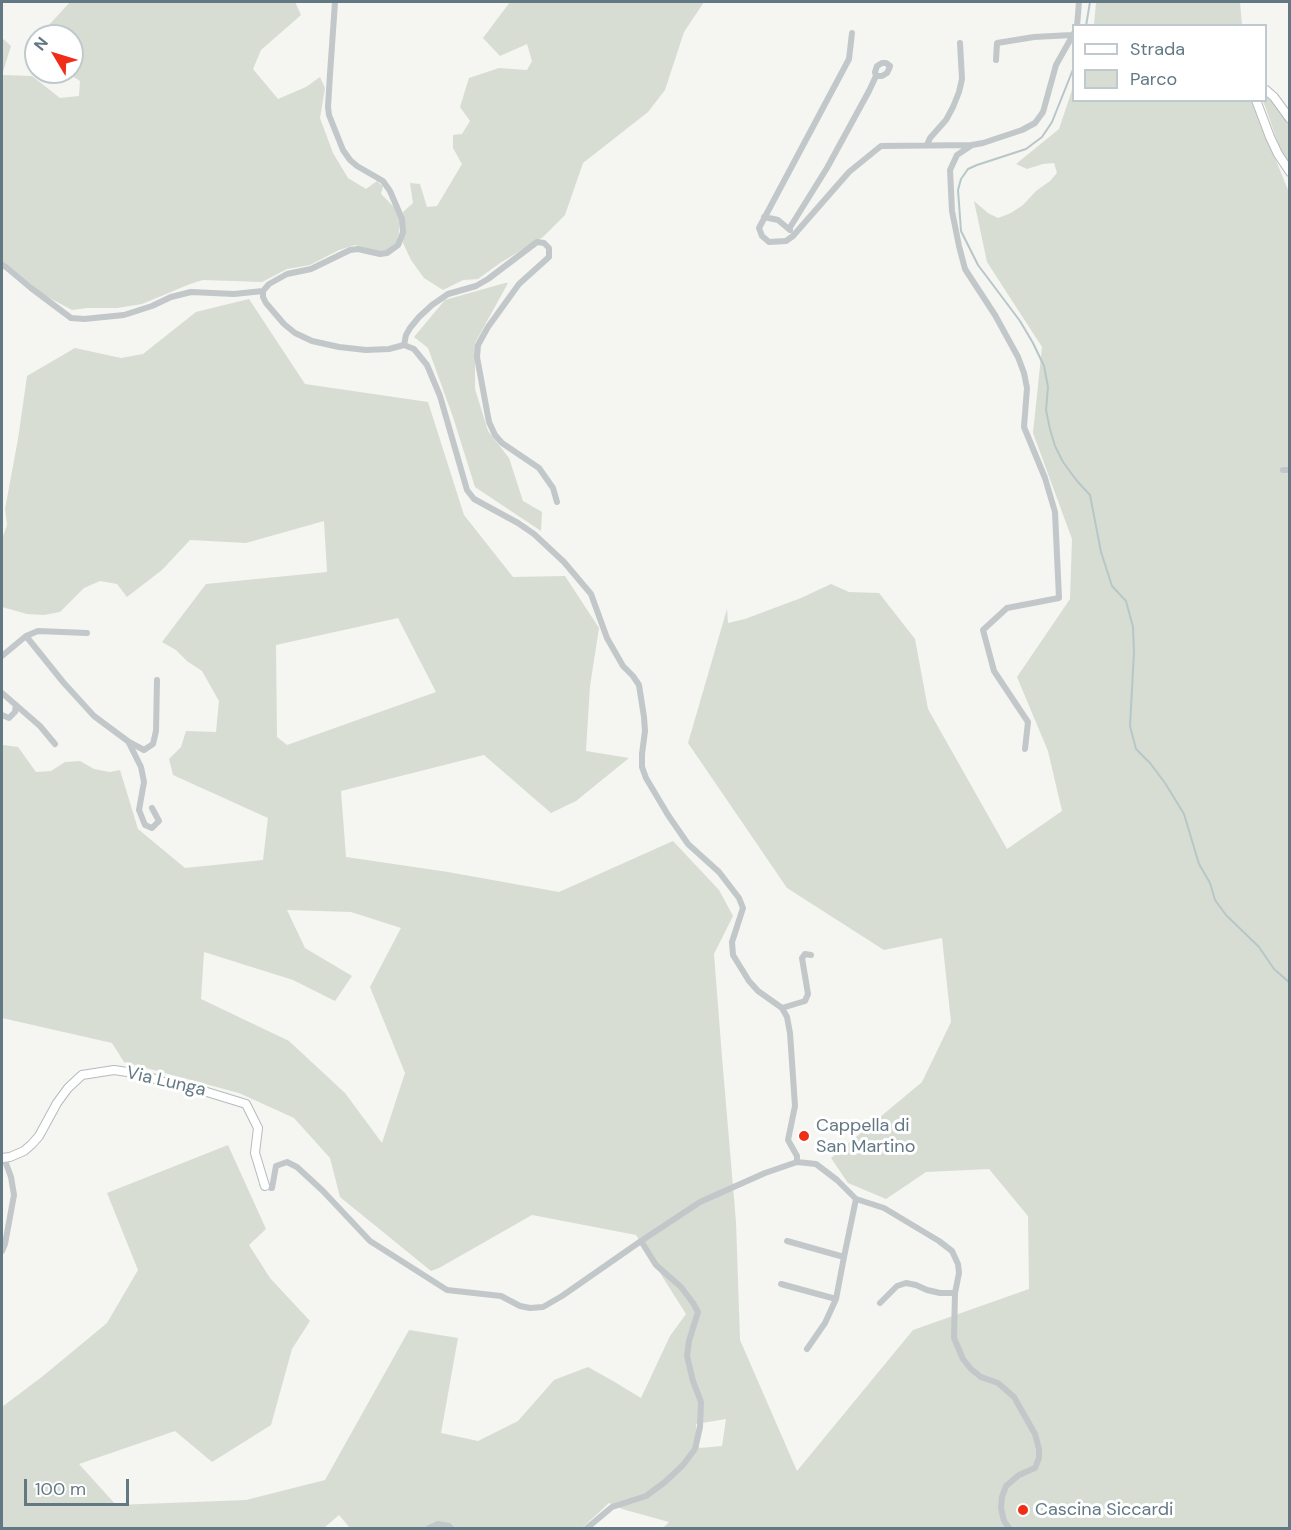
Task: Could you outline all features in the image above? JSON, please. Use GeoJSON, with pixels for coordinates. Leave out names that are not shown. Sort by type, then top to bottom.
{"type":"FeatureCollection","features":[{"type":"Feature","properties":{"kind":"street"},"geometry":{"type":"LineString","coordinates":[[335,2],[329,116],[343,150],[350,160],[383,181],[390,191],[402,219],[403,232],[398,245],[387,253],[350,250],[311,268],[287,274],[269,284],[263,291],[263,297],[284,324],[302,337],[339,347],[366,350],[389,349],[404,345],[419,353],[440,396],[467,490],[474,499],[534,534],[564,562],[591,594],[607,638],[623,666],[639,685],[645,731],[642,767],[646,778],[688,844],[719,872],[739,898],[743,909],[732,942],[733,955],[748,981],[782,1008],[787,1017],[795,1100],[788,1140],[797,1156],[797,1162]]}},
{"type":"Feature","properties":{"kind":"street"},"geometry":{"type":"LineString","coordinates":[[1077,24],[1079,2]]}},
{"type":"Feature","properties":{"kind":"street"},"geometry":{"type":"LineString","coordinates":[[852,33],[849,59],[759,228],[762,236],[769,242],[786,241],[793,236],[849,172],[881,146],[972,145],[1022,130],[1035,123],[1043,112],[1056,65],[1072,36]]}},
{"type":"Feature","properties":{"kind":"street"},"geometry":{"type":"LineString","coordinates":[[996,60],[997,43],[1072,34]]}},
{"type":"Feature","properties":{"kind":"street"},"geometry":{"type":"LineString","coordinates":[[927,145],[930,138],[946,120],[959,92],[962,79],[960,43]]}},
{"type":"Feature","properties":{"kind":"street"},"geometry":{"type":"LineString","coordinates":[[789,229],[827,168],[876,76]]}},
{"type":"Feature","properties":{"kind":"street"},"geometry":{"type":"LineString","coordinates":[[1267,91],[1290,119]]}},
{"type":"Feature","properties":{"kind":"street"},"geometry":{"type":"LineString","coordinates":[[1257,102],[1274,145],[1290,172]]}},
{"type":"Feature","properties":{"kind":"street"},"geometry":{"type":"LineString","coordinates":[[972,145],[957,155],[950,170],[952,211],[959,246],[965,268],[995,315],[1024,373],[1027,388],[1024,427],[1045,478],[1055,512],[1059,598],[1007,608],[983,630],[994,670],[1028,722],[1025,749]]}},
{"type":"Feature","properties":{"kind":"street"},"geometry":{"type":"LineString","coordinates":[[764,217],[778,220],[789,229],[793,236]]}},
{"type":"Feature","properties":{"kind":"street"},"geometry":{"type":"LineString","coordinates":[[404,345],[410,328],[418,317],[448,294],[476,286],[488,279],[537,242],[544,243],[549,248],[549,257],[519,284],[488,327],[478,345],[477,357],[489,422],[495,435],[502,443],[539,468],[553,488],[557,502]]}},
{"type":"Feature","properties":{"kind":"street"},"geometry":{"type":"LineString","coordinates":[[2,265],[71,318],[124,315],[191,292],[234,294],[263,291]]}},
{"type":"Feature","properties":{"kind":"street"},"geometry":{"type":"LineString","coordinates":[[2,656],[26,636],[38,631],[87,633]]}},
{"type":"Feature","properties":{"kind":"street"},"geometry":{"type":"LineString","coordinates":[[26,636],[94,716],[129,742],[144,750],[153,744],[156,731],[157,681]]}},
{"type":"Feature","properties":{"kind":"street"},"geometry":{"type":"LineString","coordinates":[[2,693],[40,726],[56,744]]}},
{"type":"Feature","properties":{"kind":"street"},"geometry":{"type":"LineString","coordinates":[[2,715],[9,718],[15,712],[16,705]]}},
{"type":"Feature","properties":{"kind":"street"},"geometry":{"type":"LineString","coordinates":[[129,742],[141,767],[144,782],[139,810],[145,825],[152,828],[159,821],[152,808]]}},
{"type":"Feature","properties":{"kind":"street"},"geometry":{"type":"LineString","coordinates":[[782,1008],[805,1001],[808,994],[802,958],[805,954],[811,956]]}},
{"type":"Feature","properties":{"kind":"street","name":"Via Lunga"},"geometry":{"type":"LineString","coordinates":[[3,1158],[24,1151],[32,1144],[45,1127],[57,1103],[82,1075],[114,1070],[141,1074],[175,1086],[207,1092],[246,1104],[258,1128],[255,1153],[263,1185]]}},
{"type":"Feature","properties":{"kind":"street"},"geometry":{"type":"LineString","coordinates":[[2,1251],[14,1195],[11,1177],[3,1158]]}},
{"type":"Feature","properties":{"kind":"street"},"geometry":{"type":"LineString","coordinates":[[263,1185],[272,1188],[276,1166],[287,1162],[297,1167],[323,1191],[370,1241],[447,1290],[501,1296],[520,1306],[531,1308],[543,1307],[562,1296],[700,1202],[765,1173],[797,1162],[816,1164],[856,1199],[884,1208],[952,1251],[959,1273],[955,1293],[954,1338],[963,1359],[981,1377],[998,1383],[1014,1397],[1035,1434],[1039,1449],[1039,1458],[1035,1468],[1019,1475],[1006,1486],[1001,1508],[1004,1521],[1009,1528]]}},
{"type":"Feature","properties":{"kind":"street"},"geometry":{"type":"LineString","coordinates":[[807,1349],[825,1323],[836,1299],[856,1199]]}},
{"type":"Feature","properties":{"kind":"street"},"geometry":{"type":"LineString","coordinates":[[587,1528],[612,1507],[646,1496],[665,1482],[683,1465],[695,1449],[700,1427],[701,1402],[693,1382],[687,1356],[698,1312],[681,1287],[656,1265],[641,1241]]}},
{"type":"Feature","properties":{"kind":"street"},"geometry":{"type":"LineString","coordinates":[[787,1241],[844,1257]]}},
{"type":"Feature","properties":{"kind":"street"},"geometry":{"type":"LineString","coordinates":[[880,1303],[897,1286],[906,1283],[940,1293],[955,1293]]}},
{"type":"Feature","properties":{"kind":"street"},"geometry":{"type":"LineString","coordinates":[[781,1284],[836,1299]]}},
{"type":"Feature","properties":{"kind":"street"},"geometry":{"type":"LineString","coordinates":[[429,1528],[438,1524],[452,1528]]}},
{"type":"Feature","properties":{"kind":"green space"},"geometry":{"type":"Polygon","coordinates":[[[70,2],[295,2],[301,15],[261,50],[253,69],[278,99],[306,87],[320,77],[325,88],[320,118],[333,153],[348,178],[366,189],[377,181],[383,186],[381,194],[395,208],[400,221],[398,241],[385,251],[355,245],[339,250],[310,265],[287,269],[262,282],[203,280],[142,304],[117,308],[72,310],[44,295],[7,264],[2,263],[2,75],[24,76],[24,84],[42,84],[60,98],[79,96],[80,84],[84,84],[84,24],[50,24],[70,2]]]}},
{"type":"Feature","properties":{"kind":"green space"},"geometry":{"type":"Polygon","coordinates":[[[510,2],[704,2],[684,32],[665,90],[648,112],[583,163],[565,215],[543,237],[478,279],[463,280],[443,290],[424,278],[411,260],[403,243],[405,223],[403,212],[413,203],[410,183],[420,184],[427,207],[437,206],[462,164],[453,148],[453,135],[462,134],[470,121],[460,107],[469,78],[499,68],[527,70],[532,61],[527,44],[500,56],[483,38],[510,2]]]}},
{"type":"Feature","properties":{"kind":"green space"},"geometry":{"type":"Polygon","coordinates":[[[1096,2],[1240,2],[1242,24],[1094,24],[1096,2]]]}},
{"type":"Feature","properties":{"kind":"green space"},"geometry":{"type":"Polygon","coordinates":[[[2,38],[11,46],[2,75],[2,38]]]}},
{"type":"Feature","properties":{"kind":"green space"},"geometry":{"type":"Polygon","coordinates":[[[1072,90],[1072,102],[1252,102],[1290,195],[1289,1528],[663,1528],[669,1522],[609,1503],[582,1528],[350,1528],[339,1515],[324,1528],[2,1528],[2,1407],[107,1323],[138,1270],[107,1193],[228,1145],[266,1229],[249,1245],[270,1278],[310,1321],[292,1349],[271,1425],[212,1462],[175,1431],[79,1464],[116,1505],[246,1500],[325,1480],[409,1330],[458,1338],[441,1433],[478,1441],[518,1421],[554,1380],[588,1367],[641,1398],[670,1336],[686,1314],[636,1235],[532,1215],[431,1271],[340,1197],[330,1158],[294,1118],[239,1093],[124,1062],[112,1043],[2,1018],[2,743],[18,747],[36,772],[51,771],[65,762],[80,761],[94,769],[110,772],[120,770],[138,829],[185,868],[263,860],[268,818],[173,775],[169,759],[181,747],[186,731],[216,732],[219,701],[202,671],[162,642],[206,584],[327,572],[324,521],[246,543],[190,540],[162,570],[127,597],[117,584],[100,581],[84,588],[60,612],[44,615],[27,614],[2,607],[2,539],[7,525],[5,509],[27,376],[75,348],[121,358],[143,354],[196,312],[249,299],[305,384],[428,402],[464,515],[513,577],[565,576],[599,628],[590,686],[586,751],[629,758],[576,801],[551,813],[484,755],[341,791],[346,857],[559,892],[673,841],[719,890],[733,916],[714,954],[736,1222],[740,1340],[797,1471],[913,1330],[1029,1289],[1028,1216],[989,1169],[926,1172],[886,1199],[848,1183],[831,1158],[922,1082],[951,1022],[942,938],[884,950],[787,888],[688,743],[727,609],[728,623],[801,598],[831,584],[849,592],[879,593],[915,639],[928,709],[1007,849],[1062,811],[1048,751],[1017,677],[1070,599],[1072,539],[1033,433],[1042,347],[987,262],[974,201],[998,218],[1023,205],[1057,173],[1054,163],[1027,169],[1016,164],[1059,129],[1072,90]],[[398,618],[276,645],[277,737],[287,745],[436,692],[398,618]],[[287,910],[305,948],[352,976],[335,1001],[293,980],[204,952],[201,999],[289,1041],[345,1093],[382,1143],[405,1073],[370,987],[401,928],[351,912],[287,910]],[[726,1419],[696,1424],[699,1448],[722,1446],[726,1419]]]}},
{"type":"Feature","properties":{"kind":"green space"},"geometry":{"type":"Polygon","coordinates":[[[1267,97],[1289,124],[1289,164],[1279,146],[1263,102],[1267,102],[1267,97]]]}},
{"type":"Feature","properties":{"kind":"green space"},"geometry":{"type":"Polygon","coordinates":[[[508,283],[475,343],[475,389],[488,431],[509,458],[523,501],[542,512],[541,531],[475,487],[428,348],[414,337],[445,300],[508,283]]]}},
{"type":"Feature","properties":{"kind":"waterway"},"geometry":{"type":"LineString","coordinates":[[1086,24],[1090,2]]}},
{"type":"Feature","properties":{"kind":"waterway"},"geometry":{"type":"LineString","coordinates":[[1072,72],[1052,122],[1042,137],[1026,149],[968,169],[961,179],[958,190],[961,231],[978,265],[1020,321],[1044,366],[1048,387],[1046,410],[1055,446],[1063,462],[1090,495],[1101,552],[1112,586],[1126,601],[1133,627],[1130,726],[1136,749],[1165,783],[1184,814],[1199,864],[1210,883],[1215,900],[1226,915],[1259,947],[1274,969],[1290,983]]}},
{"type":"Feature","properties":{"kind":"place","name":"Cappella di San Martino"},"geometry":{"type":"Point","coordinates":[804,1136]}},
{"type":"Feature","properties":{"kind":"place","name":"Cascina Siccardi"},"geometry":{"type":"Point","coordinates":[1023,1510]}}]}
